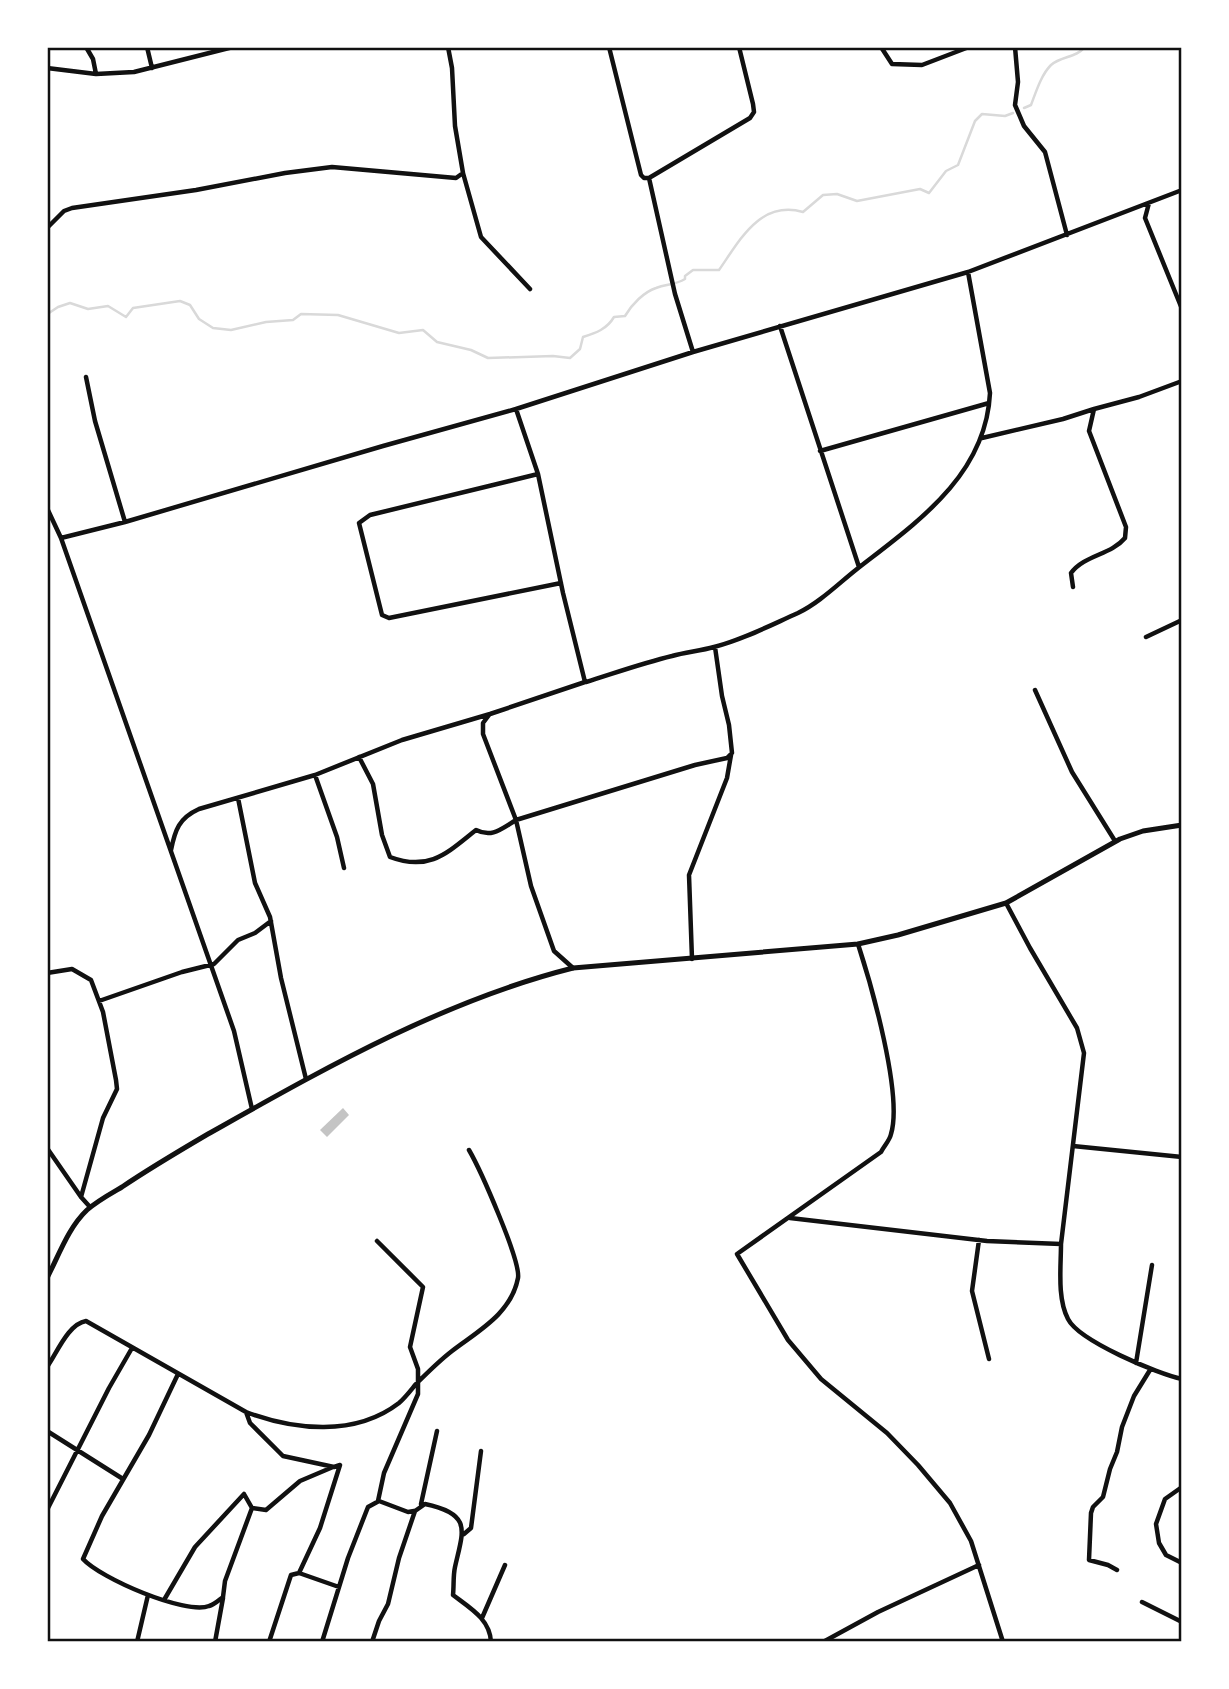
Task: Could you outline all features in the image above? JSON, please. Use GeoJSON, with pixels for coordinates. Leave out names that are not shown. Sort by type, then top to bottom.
{"type":"FeatureCollection","features":[{"type":"Feature","properties":{"kind":"street"},"geometry":{"type":"LineString","coordinates":[[86,47],[93,59],[96,74]]}},
{"type":"Feature","properties":{"kind":"street"},"geometry":{"type":"LineString","coordinates":[[147,47],[152,68]]}},
{"type":"Feature","properties":{"kind":"street"},"geometry":{"type":"LineString","coordinates":[[47,68],[96,74],[134,72],[233,47]]}},
{"type":"Feature","properties":{"kind":"street"},"geometry":{"type":"LineString","coordinates":[[448,47],[452,68],[455,126],[463,173],[481,237],[530,289]]}},
{"type":"Feature","properties":{"kind":"street"},"geometry":{"type":"LineString","coordinates":[[609,47],[640,175],[649,178],[750,118],[754,111],[753,104],[739,47]]}},
{"type":"Feature","properties":{"kind":"street"},"geometry":{"type":"LineString","coordinates":[[881,47],[892,64],[922,65],[969,47]]}},
{"type":"Feature","properties":{"kind":"street"},"geometry":{"type":"LineString","coordinates":[[1015,47],[1018,82],[1015,105],[1024,125],[1045,152],[1068,234]]}},
{"type":"Feature","properties":{"kind":"street"},"geometry":{"type":"LineString","coordinates":[[47,228],[64,211],[72,208],[196,190],[297,171],[332,167],[446,178],[456,178],[463,173]]}},
{"type":"Feature","properties":{"kind":"street"},"geometry":{"type":"LineString","coordinates":[[649,178],[675,294],[693,352]]}},
{"type":"Feature","properties":{"kind":"street"},"geometry":{"type":"LineString","coordinates":[[61,538],[516,409],[693,352],[968,272],[1182,190]]}},
{"type":"Feature","properties":{"kind":"street"},"geometry":{"type":"LineString","coordinates":[[1149,203],[1145,218],[1182,309]]}},
{"type":"Feature","properties":{"kind":"street"},"geometry":{"type":"LineString","coordinates":[[171,850],[179,822],[189,813],[315,775],[402,740],[585,682],[674,655],[715,647],[800,612],[939,502],[956,484],[982,438],[990,394],[968,272]]}},
{"type":"Feature","properties":{"kind":"street"},"geometry":{"type":"LineString","coordinates":[[780,326],[859,567]]}},
{"type":"Feature","properties":{"kind":"street"},"geometry":{"type":"LineString","coordinates":[[86,377],[95,421],[125,522]]}},
{"type":"Feature","properties":{"kind":"street"},"geometry":{"type":"LineString","coordinates":[[982,438],[1063,419],[1139,397],[1182,381]]}},
{"type":"Feature","properties":{"kind":"street"},"geometry":{"type":"LineString","coordinates":[[820,451],[989,403]]}},
{"type":"Feature","properties":{"kind":"street"},"geometry":{"type":"LineString","coordinates":[[516,409],[538,474],[585,682]]}},
{"type":"Feature","properties":{"kind":"street"},"geometry":{"type":"LineString","coordinates":[[1073,587],[1072,573],[1077,566],[1117,546],[1125,538],[1126,527],[1089,432],[1094,409]]}},
{"type":"Feature","properties":{"kind":"street"},"geometry":{"type":"LineString","coordinates":[[538,474],[370,516],[359,523],[382,615],[389,618],[561,583]]}},
{"type":"Feature","properties":{"kind":"street"},"geometry":{"type":"LineString","coordinates":[[47,508],[61,538],[234,1031],[252,1110]]}},
{"type":"Feature","properties":{"kind":"street"},"geometry":{"type":"LineString","coordinates":[[1146,637],[1182,620]]}},
{"type":"Feature","properties":{"kind":"street"},"geometry":{"type":"LineString","coordinates":[[692,960],[689,875],[727,778],[732,753],[728,714],[722,696],[715,647]]}},
{"type":"Feature","properties":{"kind":"street"},"geometry":{"type":"LineString","coordinates":[[1035,690],[1072,772],[1115,841]]}},
{"type":"Feature","properties":{"kind":"street"},"geometry":{"type":"LineString","coordinates":[[490,714],[483,723],[483,734],[516,820],[531,886],[554,951],[573,968]]}},
{"type":"Feature","properties":{"kind":"street"},"geometry":{"type":"LineString","coordinates":[[359,757],[373,784],[382,832],[390,857],[419,862],[444,855],[476,830],[493,834],[516,820],[695,765],[727,758],[732,753]]}},
{"type":"Feature","properties":{"kind":"street"},"geometry":{"type":"LineString","coordinates":[[315,775],[337,836],[344,868]]}},
{"type":"Feature","properties":{"kind":"street"},"geometry":{"type":"LineString","coordinates":[[238,798],[255,883],[271,921],[281,978],[306,1079]]}},
{"type":"Feature","properties":{"kind":"street"},"geometry":{"type":"LineString","coordinates":[[47,1279],[72,1228],[90,1207],[170,1156],[306,1079],[400,1031],[490,993],[528,979],[573,968],[858,944],[898,935],[1006,903],[1115,841],[1143,831],[1182,825]]}},
{"type":"Feature","properties":{"kind":"street"},"geometry":{"type":"LineString","coordinates":[[1006,903],[1077,1028],[1084,1053],[1061,1244],[1062,1286],[1067,1319],[1075,1329],[1136,1363],[1150,1370],[1182,1378]]}},
{"type":"Feature","properties":{"kind":"street"},"geometry":{"type":"LineString","coordinates":[[99,1002],[210,963],[214,964],[238,940],[255,933],[271,921]]}},
{"type":"Feature","properties":{"kind":"street"},"geometry":{"type":"LineString","coordinates":[[858,944],[872,986],[886,1052],[893,1101],[891,1135],[881,1152],[737,1254],[788,1340],[821,1379],[887,1433],[950,1503],[971,1541],[1003,1642]]}},
{"type":"Feature","properties":{"kind":"street"},"geometry":{"type":"LineString","coordinates":[[47,973],[72,969],[91,980],[103,1012],[117,1089],[103,1118],[80,1197]]}},
{"type":"Feature","properties":{"kind":"street"},"geometry":{"type":"LineString","coordinates":[[1073,1146],[1182,1157]]}},
{"type":"Feature","properties":{"kind":"street"},"geometry":{"type":"LineString","coordinates":[[47,1148],[80,1197],[90,1207]]}},
{"type":"Feature","properties":{"kind":"street"},"geometry":{"type":"LineString","coordinates":[[47,1367],[71,1330],[82,1320],[246,1412],[268,1420],[331,1428],[366,1420],[398,1403],[436,1363],[494,1320],[510,1299],[519,1276],[512,1249],[469,1150]]}},
{"type":"Feature","properties":{"kind":"street"},"geometry":{"type":"LineString","coordinates":[[789,1217],[979,1240],[1061,1244]]}},
{"type":"Feature","properties":{"kind":"street"},"geometry":{"type":"LineString","coordinates":[[979,1240],[972,1291],[989,1359]]}},
{"type":"Feature","properties":{"kind":"street"},"geometry":{"type":"LineString","coordinates":[[377,1241],[423,1287],[410,1347],[418,1369],[418,1394],[384,1473],[377,1501]]}},
{"type":"Feature","properties":{"kind":"street"},"geometry":{"type":"LineString","coordinates":[[1136,1363],[1152,1265]]}},
{"type":"Feature","properties":{"kind":"street"},"geometry":{"type":"LineString","coordinates":[[47,1510],[132,1348]]}},
{"type":"Feature","properties":{"kind":"street"},"geometry":{"type":"LineString","coordinates":[[1117,1570],[1089,1560],[1091,1513],[1103,1497],[1122,1427],[1134,1396],[1150,1370]]}},
{"type":"Feature","properties":{"kind":"street"},"geometry":{"type":"LineString","coordinates":[[178,1374],[149,1435],[102,1516],[83,1559],[123,1585],[164,1600],[196,1608],[209,1607],[223,1597]]}},
{"type":"Feature","properties":{"kind":"street"},"geometry":{"type":"LineString","coordinates":[[246,1412],[250,1423],[283,1456],[334,1467]]}},
{"type":"Feature","properties":{"kind":"street"},"geometry":{"type":"LineString","coordinates":[[47,1431],[123,1479]]}},
{"type":"Feature","properties":{"kind":"street"},"geometry":{"type":"LineString","coordinates":[[372,1642],[388,1604],[399,1558],[415,1511],[421,1505],[438,1431]]}},
{"type":"Feature","properties":{"kind":"street"},"geometry":{"type":"LineString","coordinates":[[463,1534],[471,1528],[481,1451]]}},
{"type":"Feature","properties":{"kind":"street"},"geometry":{"type":"LineString","coordinates":[[252,1508],[266,1510],[300,1481],[340,1465],[320,1528],[299,1573],[290,1577],[268,1642]]}},
{"type":"Feature","properties":{"kind":"street"},"geometry":{"type":"LineString","coordinates":[[1182,1487],[1166,1499],[1156,1524],[1159,1543],[1166,1555],[1182,1563]]}},
{"type":"Feature","properties":{"kind":"street"},"geometry":{"type":"LineString","coordinates":[[164,1600],[195,1547],[244,1494],[252,1508]]}},
{"type":"Feature","properties":{"kind":"street"},"geometry":{"type":"LineString","coordinates":[[322,1642],[368,1507],[377,1501],[384,1501],[408,1512],[415,1511]]}},
{"type":"Feature","properties":{"kind":"street"},"geometry":{"type":"LineString","coordinates":[[421,1505],[431,1505],[450,1514],[461,1524],[463,1534],[454,1569],[453,1595],[482,1618],[491,1633],[491,1642]]}},
{"type":"Feature","properties":{"kind":"street"},"geometry":{"type":"LineString","coordinates":[[215,1642],[225,1581],[252,1508]]}},
{"type":"Feature","properties":{"kind":"street"},"geometry":{"type":"LineString","coordinates":[[482,1618],[505,1565]]}},
{"type":"Feature","properties":{"kind":"street"},"geometry":{"type":"LineString","coordinates":[[823,1642],[878,1612],[979,1565]]}},
{"type":"Feature","properties":{"kind":"street"},"geometry":{"type":"LineString","coordinates":[[299,1573],[339,1587]]}},
{"type":"Feature","properties":{"kind":"street"},"geometry":{"type":"LineString","coordinates":[[137,1642],[148,1595]]}},
{"type":"Feature","properties":{"kind":"street"},"geometry":{"type":"LineString","coordinates":[[1142,1602],[1182,1622]]}},
{"type":"Feature","properties":{"kind":"building"},"geometry":{"type":"Polygon","coordinates":[[[343,1108],[349,1115],[327,1137],[320,1130],[343,1108]]]}},
{"type":"Feature","properties":{"kind":"waterway"},"geometry":{"type":"LineString","coordinates":[[1024,108],[1031,105],[1047,69],[1085,47]]}},
{"type":"Feature","properties":{"kind":"waterway"},"geometry":{"type":"LineString","coordinates":[[47,312],[70,303],[88,309],[108,306],[126,317],[133,308],[180,301],[190,305],[199,319],[213,328],[231,330],[266,322],[293,320],[301,314],[338,315],[399,333],[423,330],[437,342],[471,350],[488,358],[570,358],[580,349],[583,337],[601,330],[614,317],[625,316],[647,292],[681,281],[693,270],[719,270],[743,235],[763,217],[788,210],[803,212],[823,195],[837,194],[857,201],[920,189],[929,193],[946,171],[958,165],[975,121],[982,114],[1005,116],[1013,113]]}}]}
